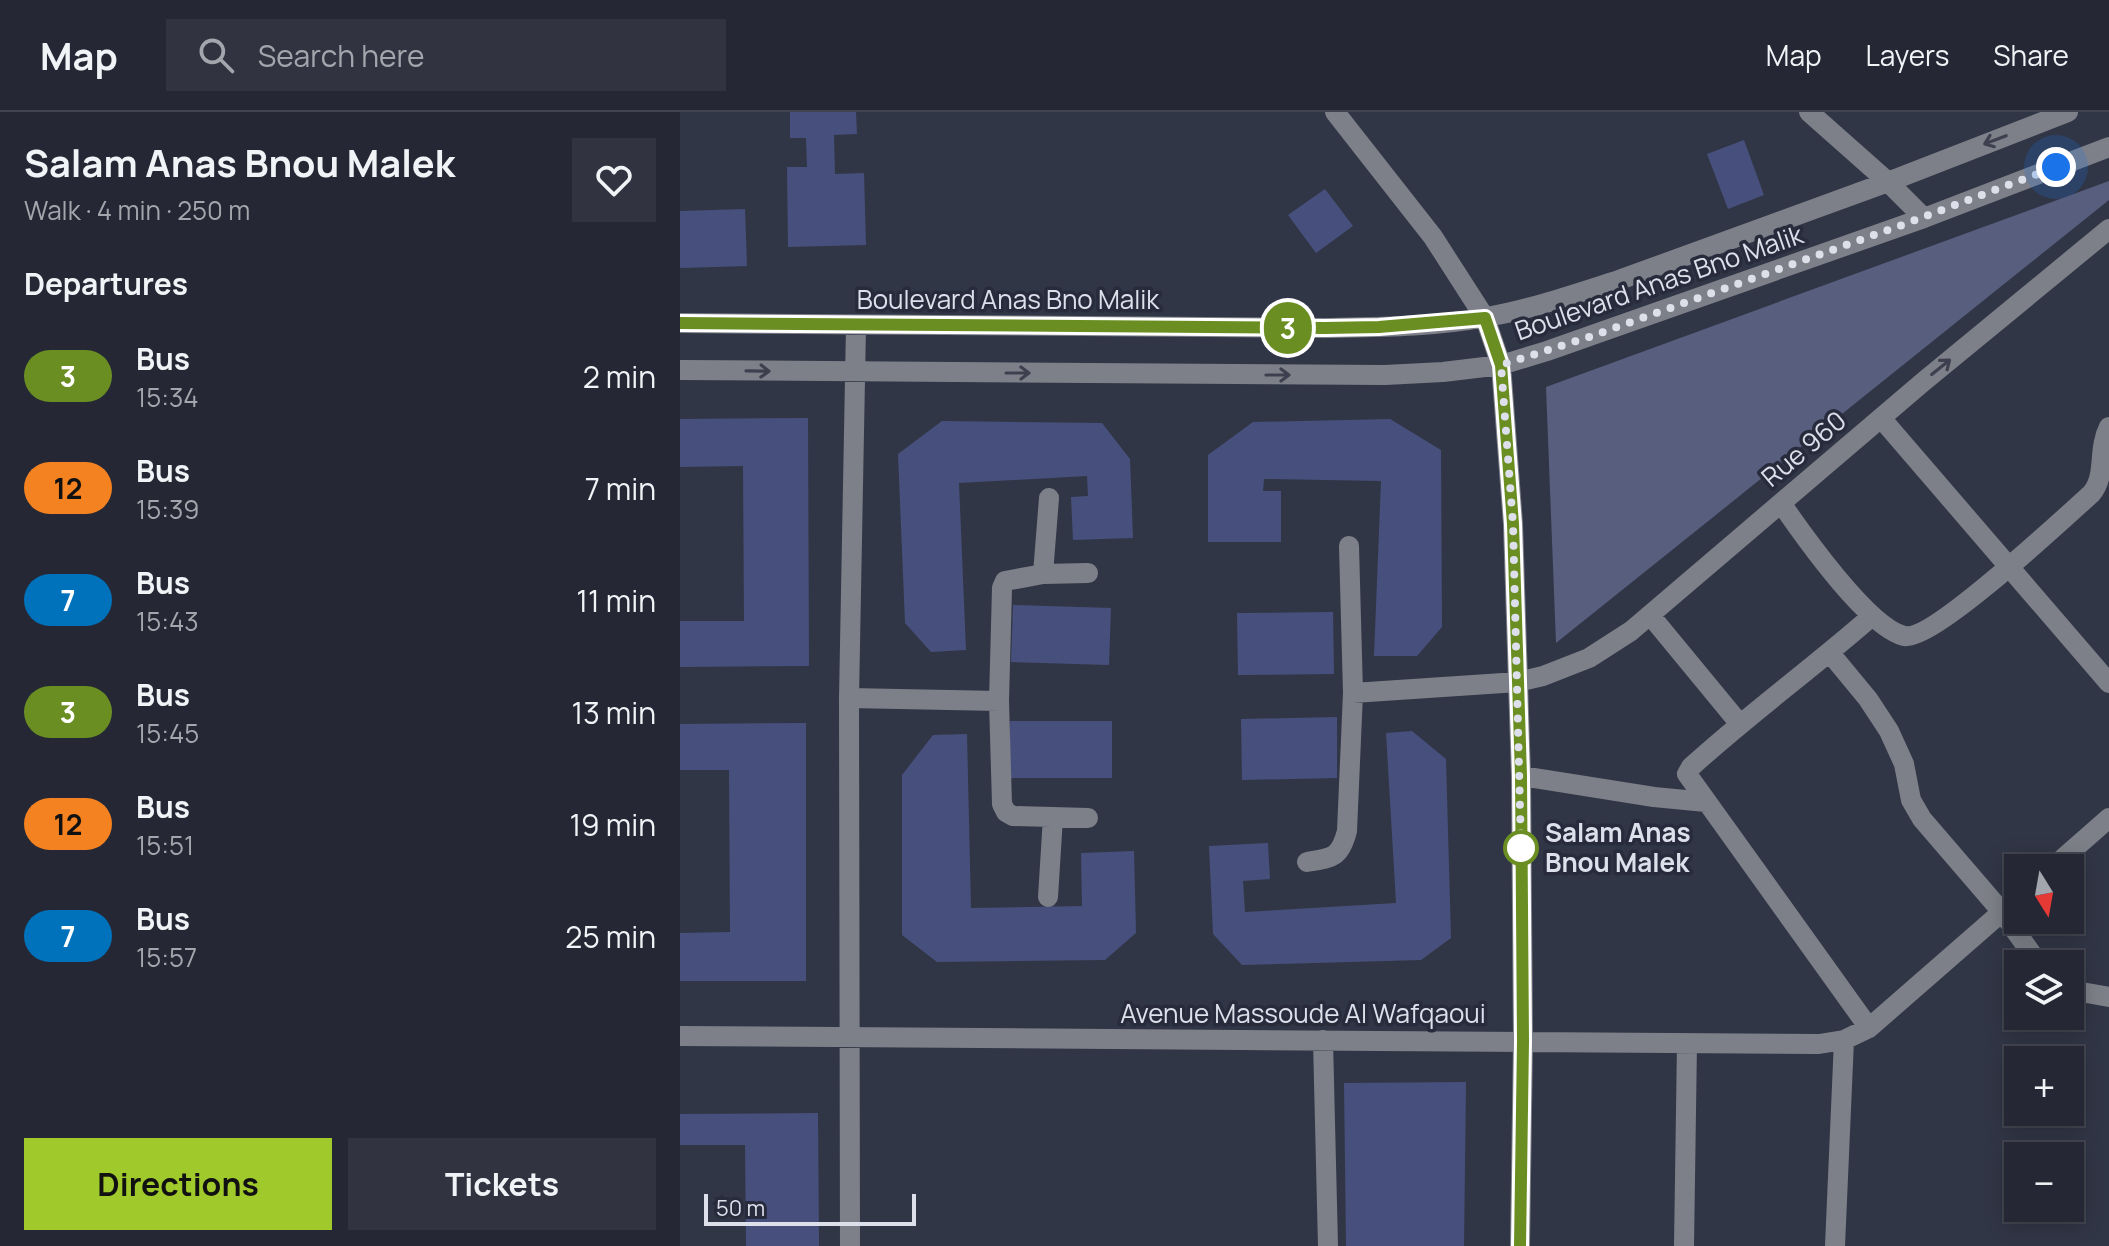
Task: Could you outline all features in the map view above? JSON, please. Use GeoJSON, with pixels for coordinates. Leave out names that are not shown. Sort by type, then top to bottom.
{"type":"FeatureCollection","features":[{"type":"Feature","properties":{"kind":"street"},"geometry":{"type":"LineString","coordinates":[[1335,112],[1433,237],[1485,318],[1501,365],[1513,524],[1521,776],[1523,1041],[1520,1246]]}},
{"type":"Feature","properties":{"kind":"street"},"geometry":{"type":"LineString","coordinates":[[1809,112],[1924,218]]}},
{"type":"Feature","properties":{"kind":"street","name":"Boulevard Anas Bno Malik"},"geometry":{"type":"LineString","coordinates":[[680,323],[1325,328],[1485,318],[1619,280],[1888,182],[2068,112]]}},
{"type":"Feature","properties":{"kind":"street","name":"Boulevard Anas Bno Malik"},"geometry":{"type":"LineString","coordinates":[[680,370],[1385,375],[1501,365],[1592,336],[1924,218],[2109,147]]}},
{"type":"Feature","properties":{"kind":"street","name":"Rue 960"},"geometry":{"type":"LineString","coordinates":[[1353,693],[1518,682],[1566,669],[1589,658],[1650,615],[1881,418],[2107,234]]}},
{"type":"Feature","properties":{"kind":"street"},"geometry":{"type":"LineString","coordinates":[[850,1246],[849,698],[856,326]]}},
{"type":"Feature","properties":{"kind":"street"},"geometry":{"type":"LineString","coordinates":[[1881,418],[2109,683]]}},
{"type":"Feature","properties":{"kind":"street"},"geometry":{"type":"LineString","coordinates":[[1781,503],[1814,549],[1872,616],[1908,637],[1936,625],[2009,567],[2096,488],[2100,476],[2100,450],[2109,427]]}},
{"type":"Feature","properties":{"kind":"street"},"geometry":{"type":"LineString","coordinates":[[1043,574],[1049,498]]}},
{"type":"Feature","properties":{"kind":"street"},"geometry":{"type":"LineString","coordinates":[[1307,862],[1338,854],[1347,831],[1353,693],[1349,546]]}},
{"type":"Feature","properties":{"kind":"street"},"geometry":{"type":"LineString","coordinates":[[1088,573],[1010,578],[1002,588],[999,701],[1002,804],[1006,812],[1013,816],[1088,818]]}},
{"type":"Feature","properties":{"kind":"street"},"geometry":{"type":"LineString","coordinates":[[1650,615],[1739,723]]}},
{"type":"Feature","properties":{"kind":"street"},"geometry":{"type":"LineString","coordinates":[[1869,1028],[1688,779],[1688,770],[1739,723],[1830,653],[1872,616]]}},
{"type":"Feature","properties":{"kind":"street"},"geometry":{"type":"LineString","coordinates":[[1830,653],[1881,715],[1904,764],[1911,800],[1922,819],[2002,912],[2029,950]]}},
{"type":"Feature","properties":{"kind":"street"},"geometry":{"type":"LineString","coordinates":[[849,698],[999,701]]}},
{"type":"Feature","properties":{"kind":"street"},"geometry":{"type":"LineString","coordinates":[[1521,776],[1706,802]]}},
{"type":"Feature","properties":{"kind":"street"},"geometry":{"type":"LineString","coordinates":[[1048,897],[1053,817]]}},
{"type":"Feature","properties":{"kind":"street"},"geometry":{"type":"LineString","coordinates":[[2068,854],[2109,818]]}},
{"type":"Feature","properties":{"kind":"street","name":"Avenue Massoude Al Wafqaoui"},"geometry":{"type":"LineString","coordinates":[[680,1036],[1819,1044],[1844,1040],[1869,1028],[2002,912]]}},
{"type":"Feature","properties":{"kind":"street"},"geometry":{"type":"LineString","coordinates":[[2084,993],[2109,997]]}},
{"type":"Feature","properties":{"kind":"street"},"geometry":{"type":"LineString","coordinates":[[1323,1040],[1328,1246]]}},
{"type":"Feature","properties":{"kind":"street"},"geometry":{"type":"LineString","coordinates":[[1835,1246],[1844,1040]]}},
{"type":"Feature","properties":{"kind":"street"},"geometry":{"type":"LineString","coordinates":[[1684,1246],[1687,1043]]}},
{"type":"Feature","properties":{"kind":"shaded area"},"geometry":{"type":"Polygon","coordinates":[[[2109,181],[2109,200],[1556,643],[1546,387],[2109,181]]]}},
{"type":"Feature","properties":{"kind":"building"},"geometry":{"type":"Polygon","coordinates":[[[790,112],[856,112],[857,134],[834,135],[835,174],[864,173],[866,245],[788,247],[787,167],[807,167],[806,138],[790,138],[790,112]]]}},
{"type":"Feature","properties":{"kind":"building"},"geometry":{"type":"Polygon","coordinates":[[[1744,140],[1764,195],[1728,209],[1707,154],[1744,140]]]}},
{"type":"Feature","properties":{"kind":"building"},"geometry":{"type":"Polygon","coordinates":[[[1325,189],[1353,226],[1316,253],[1288,215],[1325,189]]]}},
{"type":"Feature","properties":{"kind":"building"},"geometry":{"type":"Polygon","coordinates":[[[745,209],[747,266],[680,268],[680,211],[745,209]]]}},
{"type":"Feature","properties":{"kind":"building"},"geometry":{"type":"Polygon","coordinates":[[[808,418],[809,666],[680,667],[680,621],[744,621],[743,466],[680,467],[680,419],[808,418]]]}},
{"type":"Feature","properties":{"kind":"building"},"geometry":{"type":"Polygon","coordinates":[[[1390,419],[1441,450],[1442,627],[1417,656],[1374,656],[1381,481],[1264,479],[1263,491],[1281,491],[1281,542],[1208,542],[1208,455],[1253,422],[1390,419]]]}},
{"type":"Feature","properties":{"kind":"building"},"geometry":{"type":"Polygon","coordinates":[[[942,421],[1102,423],[1130,459],[1133,538],[1073,540],[1071,497],[1088,496],[1087,476],[959,483],[966,650],[931,652],[905,623],[898,454],[942,421]]]}},
{"type":"Feature","properties":{"kind":"building"},"geometry":{"type":"Polygon","coordinates":[[[1013,605],[1111,608],[1109,665],[1011,662],[1013,605]]]}},
{"type":"Feature","properties":{"kind":"building"},"geometry":{"type":"Polygon","coordinates":[[[1333,612],[1334,674],[1238,675],[1237,613],[1333,612]]]}},
{"type":"Feature","properties":{"kind":"building"},"geometry":{"type":"Polygon","coordinates":[[[1337,717],[1337,778],[1242,780],[1241,719],[1337,717]]]}},
{"type":"Feature","properties":{"kind":"building"},"geometry":{"type":"Polygon","coordinates":[[[1010,721],[1112,721],[1112,778],[1010,778],[1010,721]]]}},
{"type":"Feature","properties":{"kind":"building"},"geometry":{"type":"Polygon","coordinates":[[[806,723],[806,981],[680,981],[680,933],[730,932],[729,770],[680,770],[680,724],[806,723]]]}},
{"type":"Feature","properties":{"kind":"building"},"geometry":{"type":"Polygon","coordinates":[[[1412,731],[1446,759],[1451,938],[1421,960],[1242,965],[1213,934],[1209,846],[1268,843],[1270,879],[1243,881],[1245,912],[1396,903],[1386,733],[1412,731]]]}},
{"type":"Feature","properties":{"kind":"building"},"geometry":{"type":"Polygon","coordinates":[[[967,734],[971,908],[1082,906],[1081,853],[1134,851],[1136,933],[1105,960],[937,962],[902,935],[902,775],[933,735],[967,734]]]}},
{"type":"Feature","properties":{"kind":"building"},"geometry":{"type":"Polygon","coordinates":[[[1466,1082],[1464,1246],[1346,1246],[1344,1083],[1466,1082]]]}},
{"type":"Feature","properties":{"kind":"building"},"geometry":{"type":"Polygon","coordinates":[[[818,1113],[819,1246],[746,1246],[745,1145],[680,1145],[680,1114],[818,1113]]]}},
{"type":"Feature","properties":{"kind":"bus line","name":"3"},"geometry":{"type":"LineString","coordinates":[[680,323],[1325,328],[1485,318],[1501,365],[1513,524],[1521,776],[1523,1041],[1520,1246]]}},
{"type":"Feature","properties":{"kind":"place","name":"Salam Anas Bnou Malek"},"geometry":{"type":"Point","coordinates":[1521,848]}},
{"type":"Feature","properties":{"kind":"route"},"geometry":{"type":"LineString","coordinates":[[1521,848],[1513,524],[1501,365],[1592,336],[2056,167]]}}]}
